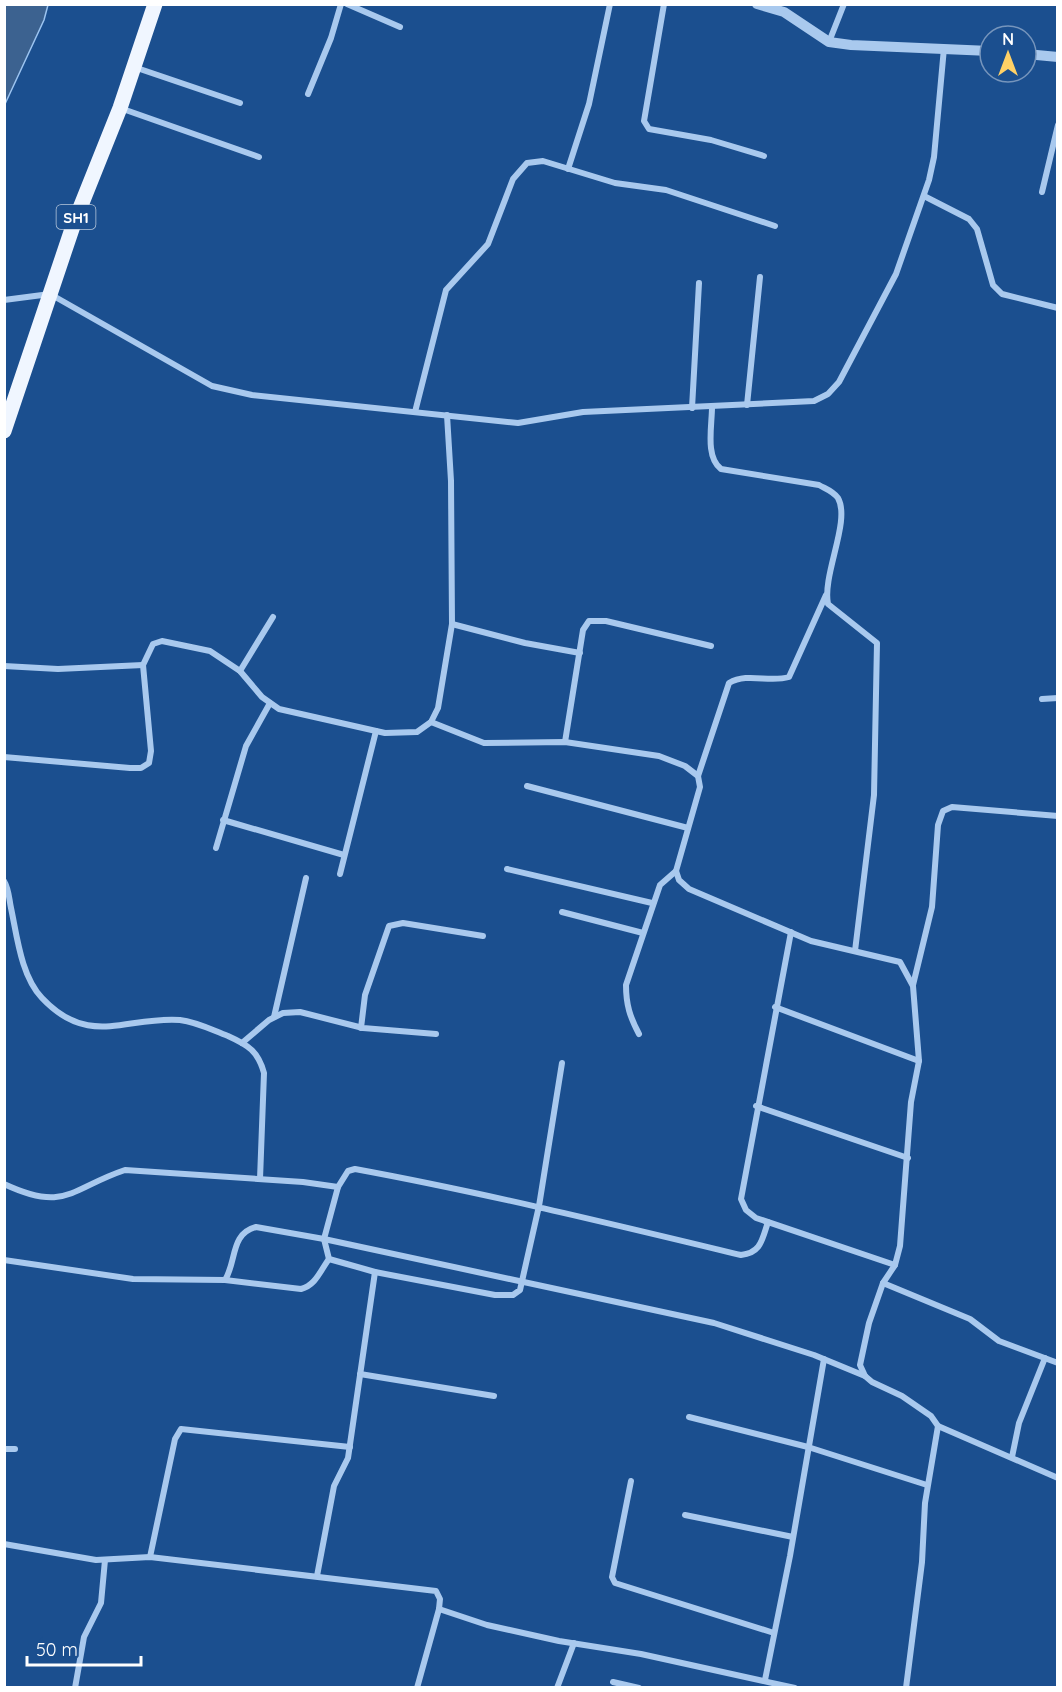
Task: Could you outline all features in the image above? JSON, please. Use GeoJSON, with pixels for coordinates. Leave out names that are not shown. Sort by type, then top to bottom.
{"type":"FeatureCollection","features":[{"type":"Feature","properties":{"kind":"main road","name":"SH1"},"geometry":{"type":"LineString","coordinates":[[4,431],[50,294],[120,108],[155,4]]}},
{"type":"Feature","properties":{"kind":"street"},"geometry":{"type":"LineString","coordinates":[[308,94],[331,38],[341,4]]}},
{"type":"Feature","properties":{"kind":"street"},"geometry":{"type":"LineString","coordinates":[[347,4],[400,27]]}},
{"type":"Feature","properties":{"kind":"street"},"geometry":{"type":"LineString","coordinates":[[568,169],[589,104],[610,4]]}},
{"type":"Feature","properties":{"kind":"street"},"geometry":{"type":"LineString","coordinates":[[664,4],[644,121],[649,129],[711,140],[764,156]]}},
{"type":"Feature","properties":{"kind":"street"},"geometry":{"type":"LineString","coordinates":[[757,4],[784,12],[829,42],[851,45],[978,50]]}},
{"type":"Feature","properties":{"kind":"street"},"geometry":{"type":"LineString","coordinates":[[829,42],[844,4]]}},
{"type":"Feature","properties":{"kind":"street"},"geometry":{"type":"LineString","coordinates":[[4,300],[50,294],[212,386],[252,395],[518,423],[583,412],[814,400],[828,394],[839,382],[896,274],[924,196],[934,157],[944,47]]}},
{"type":"Feature","properties":{"kind":"street"},"geometry":{"type":"LineString","coordinates":[[1038,55],[1058,57]]}},
{"type":"Feature","properties":{"kind":"street"},"geometry":{"type":"LineString","coordinates":[[133,67],[240,103]]}},
{"type":"Feature","properties":{"kind":"street"},"geometry":{"type":"LineString","coordinates":[[120,108],[259,157]]}},
{"type":"Feature","properties":{"kind":"street"},"geometry":{"type":"LineString","coordinates":[[1042,192],[1058,125]]}},
{"type":"Feature","properties":{"kind":"street"},"geometry":{"type":"LineString","coordinates":[[415,412],[446,290],[488,244],[513,179],[527,163],[543,161],[615,183],[666,190],[775,226]]}},
{"type":"Feature","properties":{"kind":"street"},"geometry":{"type":"LineString","coordinates":[[924,196],[969,219],[973,224],[993,285],[1002,294],[1058,308]]}},
{"type":"Feature","properties":{"kind":"street"},"geometry":{"type":"LineString","coordinates":[[747,405],[760,277]]}},
{"type":"Feature","properties":{"kind":"street"},"geometry":{"type":"LineString","coordinates":[[692,408],[699,283]]}},
{"type":"Feature","properties":{"kind":"street"},"geometry":{"type":"LineString","coordinates":[[639,1034],[630,1018],[626,993],[652,903],[660,885],[676,871],[700,787],[698,776],[729,683],[739,677],[781,680],[789,677],[826,595],[841,514],[839,500],[833,492],[819,485],[721,469],[714,464],[711,455],[712,407]]}},
{"type":"Feature","properties":{"kind":"street"},"geometry":{"type":"LineString","coordinates":[[4,757],[141,768],[149,762],[151,751],[142,665],[153,644],[162,640],[210,651],[240,671],[262,697],[279,709],[376,731],[417,732],[431,722],[438,708],[452,624],[451,481],[447,415]]}},
{"type":"Feature","properties":{"kind":"street"},"geometry":{"type":"LineString","coordinates":[[826,595],[828,604],[871,636],[877,643],[879,652],[874,795],[855,951]]}},
{"type":"Feature","properties":{"kind":"street"},"geometry":{"type":"LineString","coordinates":[[240,671],[273,617]]}},
{"type":"Feature","properties":{"kind":"street"},"geometry":{"type":"LineString","coordinates":[[565,742],[583,630],[589,621],[606,621],[711,646]]}},
{"type":"Feature","properties":{"kind":"street"},"geometry":{"type":"LineString","coordinates":[[452,624],[525,643],[580,653]]}},
{"type":"Feature","properties":{"kind":"street"},"geometry":{"type":"LineString","coordinates":[[4,666],[58,669],[142,665]]}},
{"type":"Feature","properties":{"kind":"street"},"geometry":{"type":"LineString","coordinates":[[1042,699],[1058,698]]}},
{"type":"Feature","properties":{"kind":"street"},"geometry":{"type":"LineString","coordinates":[[216,848],[246,746],[270,702]]}},
{"type":"Feature","properties":{"kind":"street"},"geometry":{"type":"LineString","coordinates":[[431,722],[484,743],[565,742],[659,756],[685,766],[698,776]]}},
{"type":"Feature","properties":{"kind":"street"},"geometry":{"type":"LineString","coordinates":[[340,874],[376,731]]}},
{"type":"Feature","properties":{"kind":"street"},"geometry":{"type":"LineString","coordinates":[[527,786],[688,828]]}},
{"type":"Feature","properties":{"kind":"street"},"geometry":{"type":"LineString","coordinates":[[865,1376],[860,1365],[869,1323],[883,1283],[895,1264],[900,1246],[911,1102],[919,1062],[913,986],[932,907],[938,825],[943,811],[952,807],[1058,816]]}},
{"type":"Feature","properties":{"kind":"street"},"geometry":{"type":"LineString","coordinates":[[223,820],[344,855]]}},
{"type":"Feature","properties":{"kind":"street"},"geometry":{"type":"LineString","coordinates":[[507,869],[652,903]]}},
{"type":"Feature","properties":{"kind":"street"},"geometry":{"type":"LineString","coordinates":[[676,871],[679,880],[689,888],[822,945],[900,962],[913,986]]}},
{"type":"Feature","properties":{"kind":"street"},"geometry":{"type":"LineString","coordinates":[[274,1017],[306,878]]}},
{"type":"Feature","properties":{"kind":"street"},"geometry":{"type":"LineString","coordinates":[[4,881],[26,970],[40,997],[61,1015],[86,1026],[109,1028],[179,1020],[197,1023],[249,1046],[259,1056],[264,1073],[260,1179]]}},
{"type":"Feature","properties":{"kind":"street"},"geometry":{"type":"LineString","coordinates":[[561,912],[643,933]]}},
{"type":"Feature","properties":{"kind":"street"},"geometry":{"type":"LineString","coordinates":[[361,1028],[365,995],[389,926],[403,923],[483,936]]}},
{"type":"Feature","properties":{"kind":"street"},"geometry":{"type":"LineString","coordinates":[[790,932],[756,1106],[741,1199],[746,1210],[756,1218],[895,1264]]}},
{"type":"Feature","properties":{"kind":"street"},"geometry":{"type":"LineString","coordinates":[[775,1007],[919,1062]]}},
{"type":"Feature","properties":{"kind":"street"},"geometry":{"type":"LineString","coordinates":[[242,1043],[274,1017],[283,1013],[300,1012],[361,1028],[436,1034]]}},
{"type":"Feature","properties":{"kind":"street"},"geometry":{"type":"LineString","coordinates":[[328,1259],[375,1272],[495,1295],[513,1295],[520,1290],[539,1206],[561,1063]]}},
{"type":"Feature","properties":{"kind":"street"},"geometry":{"type":"LineString","coordinates":[[756,1106],[908,1158]]}},
{"type":"Feature","properties":{"kind":"street"},"geometry":{"type":"LineString","coordinates":[[4,1260],[133,1279],[225,1280],[301,1289],[309,1287],[316,1280],[328,1259],[324,1239],[338,1187],[348,1171],[355,1169],[539,1206],[741,1255],[752,1254],[760,1248],[768,1222]]}},
{"type":"Feature","properties":{"kind":"street"},"geometry":{"type":"LineString","coordinates":[[4,1184],[19,1191],[52,1198],[68,1197],[104,1177],[125,1170],[338,1187]]}},
{"type":"Feature","properties":{"kind":"street"},"geometry":{"type":"LineString","coordinates":[[225,1280],[230,1272],[237,1242],[246,1230],[256,1227],[523,1280],[714,1323],[824,1359],[865,1376],[932,1416],[938,1426],[1058,1478]]}},
{"type":"Feature","properties":{"kind":"street"},"geometry":{"type":"LineString","coordinates":[[317,1576],[334,1486],[348,1458],[375,1272]]}},
{"type":"Feature","properties":{"kind":"street"},"geometry":{"type":"LineString","coordinates":[[883,1283],[970,1319],[999,1341],[1058,1363]]}},
{"type":"Feature","properties":{"kind":"street"},"geometry":{"type":"LineString","coordinates":[[1012,1457],[1019,1423],[1045,1358]]}},
{"type":"Feature","properties":{"kind":"street"},"geometry":{"type":"LineString","coordinates":[[765,1680],[824,1359]]}},
{"type":"Feature","properties":{"kind":"street"},"geometry":{"type":"LineString","coordinates":[[360,1374],[494,1396]]}},
{"type":"Feature","properties":{"kind":"street"},"geometry":{"type":"LineString","coordinates":[[689,1417],[808,1447],[927,1485]]}},
{"type":"Feature","properties":{"kind":"street"},"geometry":{"type":"LineString","coordinates":[[906,1688],[922,1562],[927,1485],[938,1426]]}},
{"type":"Feature","properties":{"kind":"street"},"geometry":{"type":"LineString","coordinates":[[150,1557],[175,1438],[181,1429],[350,1447]]}},
{"type":"Feature","properties":{"kind":"street"},"geometry":{"type":"LineString","coordinates":[[4,1449],[15,1449]]}},
{"type":"Feature","properties":{"kind":"street"},"geometry":{"type":"LineString","coordinates":[[631,1481],[612,1577],[615,1583],[774,1633]]}},
{"type":"Feature","properties":{"kind":"street"},"geometry":{"type":"LineString","coordinates":[[684,1515],[793,1537]]}},
{"type":"Feature","properties":{"kind":"street"},"geometry":{"type":"LineString","coordinates":[[4,1544],[105,1560],[150,1557],[436,1591],[440,1599],[439,1609],[417,1688]]}},
{"type":"Feature","properties":{"kind":"street"},"geometry":{"type":"LineString","coordinates":[[75,1688],[84,1637],[101,1603],[105,1560]]}},
{"type":"Feature","properties":{"kind":"street"},"geometry":{"type":"LineString","coordinates":[[439,1609],[487,1625],[641,1654],[795,1688]]}},
{"type":"Feature","properties":{"kind":"street"},"geometry":{"type":"LineString","coordinates":[[557,1688],[574,1643]]}},
{"type":"Feature","properties":{"kind":"street"},"geometry":{"type":"LineString","coordinates":[[752,1688],[756,1678]]}},
{"type":"Feature","properties":{"kind":"street"},"geometry":{"type":"LineString","coordinates":[[613,1682],[639,1688]]}},
{"type":"Feature","properties":{"kind":"water"},"geometry":{"type":"Polygon","coordinates":[[[5,4],[48,5],[44,20],[5,104],[5,4]]]}}]}
